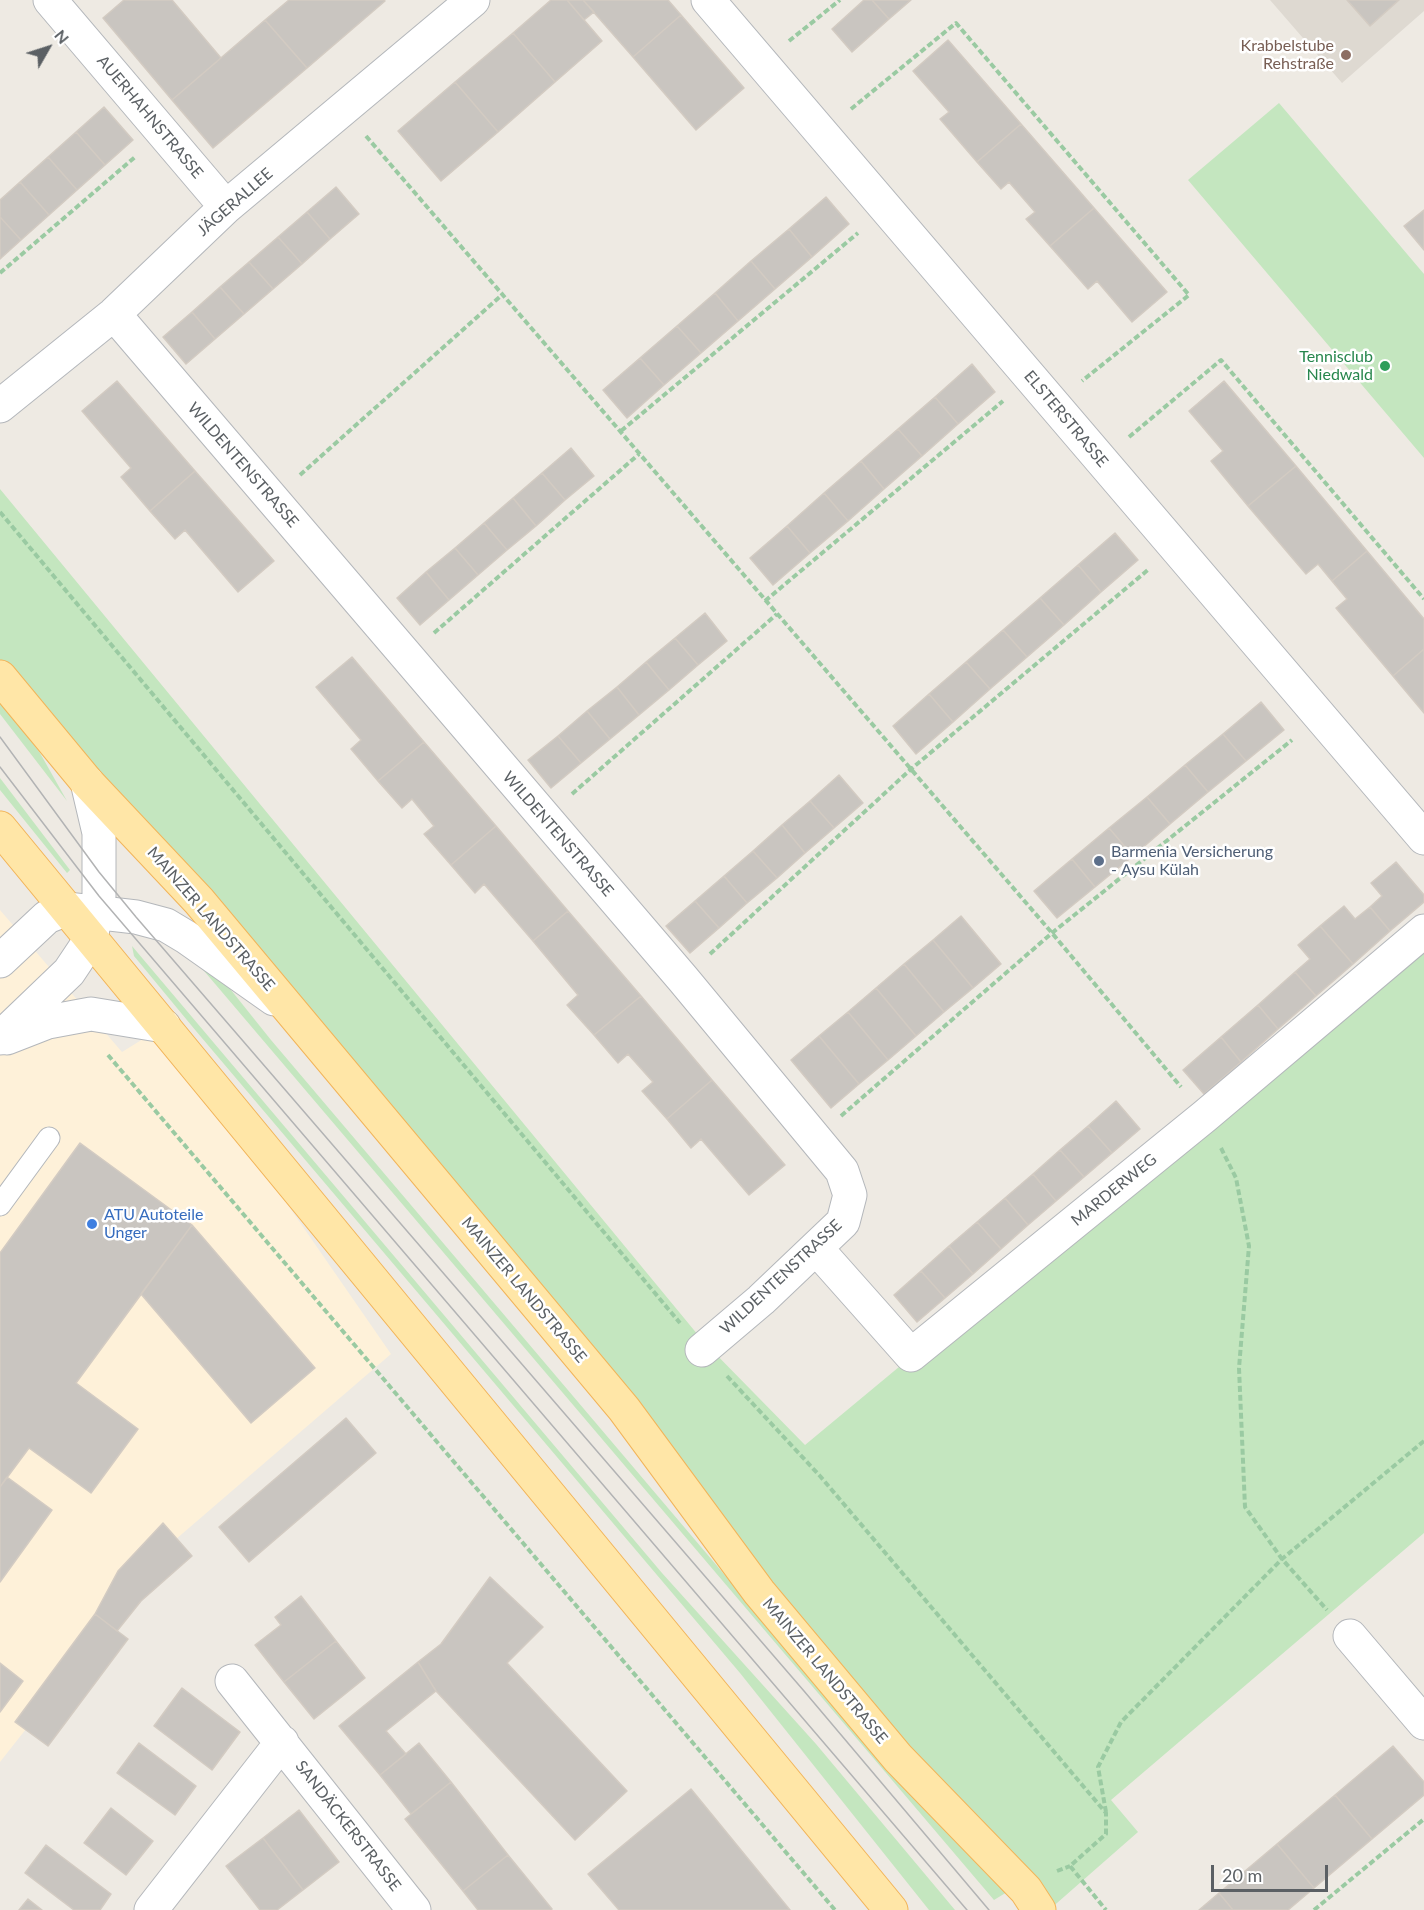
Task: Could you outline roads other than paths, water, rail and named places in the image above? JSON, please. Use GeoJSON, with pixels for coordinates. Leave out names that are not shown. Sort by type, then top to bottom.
{"type":"FeatureCollection","features":[{"type":"Feature","properties":{"kind":"main road","name":"MAINZER LANDSTRASSE"},"geometry":{"type":"LineString","coordinates":[[0,677],[87,782],[165,863],[624,1409],[767,1601],[898,1758],[1026,1890],[1039,1910]]}},
{"type":"Feature","properties":{"kind":"main road"},"geometry":{"type":"LineString","coordinates":[[0,828],[84,920],[164,1026],[891,1910]]}},
{"type":"Feature","properties":{"kind":"street","name":"AUERHAHNSTRASSE"},"geometry":{"type":"LineString","coordinates":[[50,0],[226,207]]}},
{"type":"Feature","properties":{"kind":"street","name":"JÄGERALLEE"},"geometry":{"type":"LineString","coordinates":[[0,406],[114,314],[226,207],[473,0]]}},
{"type":"Feature","properties":{"kind":"street","name":"ELSTERSTRASSE"},"geometry":{"type":"LineString","coordinates":[[708,0],[1424,838]]}},
{"type":"Feature","properties":{"kind":"street","name":"WILDENTENSTRASSE"},"geometry":{"type":"LineString","coordinates":[[114,314],[683,979],[842,1171],[850,1195],[843,1221],[702,1350]]}},
{"type":"Feature","properties":{"kind":"street"},"geometry":{"type":"LineString","coordinates":[[0,1039],[69,972],[84,920],[99,896],[99,833],[87,782]]}},
{"type":"Feature","properties":{"kind":"street"},"geometry":{"type":"LineString","coordinates":[[0,961],[47,917],[84,920],[136,917],[166,925],[288,1009]]}},
{"type":"Feature","properties":{"kind":"street","name":"MARDERWEG"},"geometry":{"type":"LineString","coordinates":[[816,1248],[911,1355],[1205,1116],[1424,931]]}},
{"type":"Feature","properties":{"kind":"street"},"geometry":{"type":"LineString","coordinates":[[0,1039],[48,1022],[91,1014],[164,1026]]}},
{"type":"Feature","properties":{"kind":"street"},"geometry":{"type":"LineString","coordinates":[[1350,1636],[1424,1723]]}},
{"type":"Feature","properties":{"kind":"street","name":"SANDÄCKERSTRASSE"},"geometry":{"type":"LineString","coordinates":[[232,1681],[414,1910]]}},
{"type":"Feature","properties":{"kind":"street","name":"SANDÄCKERSTRASSE"},"geometry":{"type":"LineString","coordinates":[[151,1910],[282,1742]]}},
{"type":"Feature","properties":{"kind":"lane"},"geometry":{"type":"LineString","coordinates":[[0,1205],[49,1138]]}},
{"type":"Feature","properties":{"kind":"tram line"},"geometry":{"type":"LineString","coordinates":[[0,737],[99,872],[136,917],[804,1691],[989,1910]]}},
{"type":"Feature","properties":{"kind":"tram line"},"geometry":{"type":"LineString","coordinates":[[0,767],[99,896],[967,1910]]}},
{"type":"Feature","properties":{"kind":"place","name":"Krabbelstube Rehstraße"},"geometry":{"type":"Point","coordinates":[1346,55]}},
{"type":"Feature","properties":{"kind":"place","name":"Tennisclub Niedwald"},"geometry":{"type":"Point","coordinates":[1385,366]}},
{"type":"Feature","properties":{"kind":"place","name":"Barmenia Versicherung - Aysu Külah"},"geometry":{"type":"Point","coordinates":[1099,861]}},
{"type":"Feature","properties":{"kind":"place","name":"ATU Autoteile Unger"},"geometry":{"type":"Point","coordinates":[92,1224]}}]}
